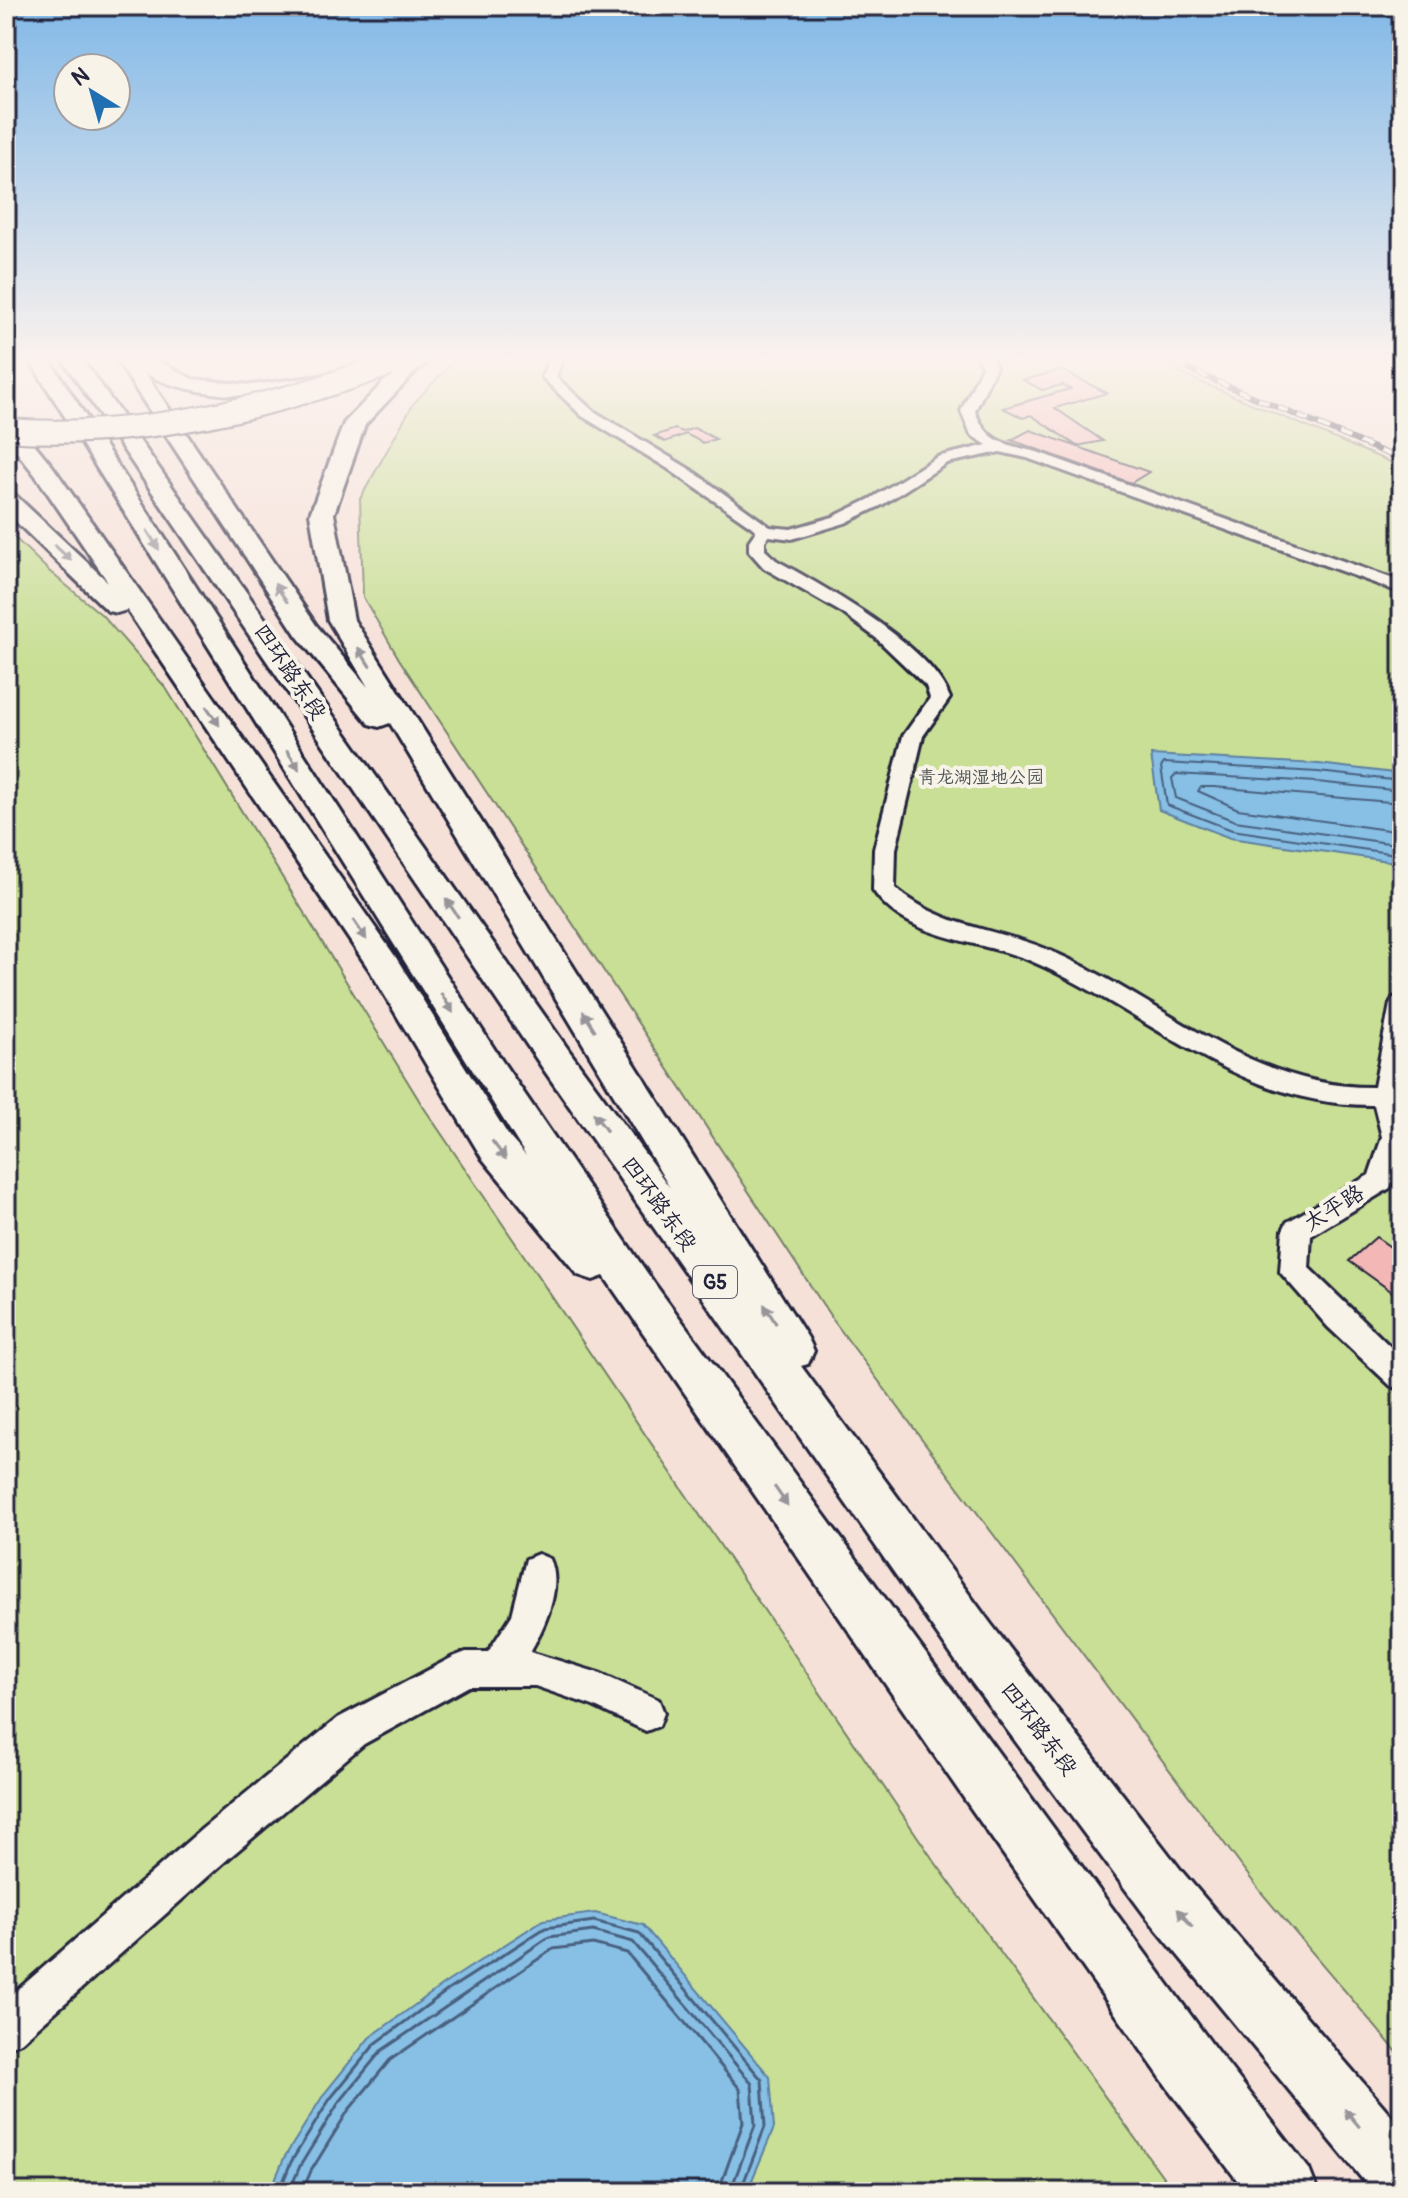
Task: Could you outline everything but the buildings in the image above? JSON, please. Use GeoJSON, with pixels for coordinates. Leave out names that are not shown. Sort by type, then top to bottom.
{"type":"FeatureCollection","features":[{"type":"Feature","properties":{"kind":"highway"},"geometry":{"type":"LineString","coordinates":[[33,459],[383,964],[496,1148],[742,1440]]}},
{"type":"Feature","properties":{"kind":"highway","name":"四环路东段"},"geometry":{"type":"LineString","coordinates":[[102,459],[489,1070],[639,1295],[989,1788],[1192,2069],[1286,2192]]}},
{"type":"Feature","properties":{"kind":"highway","name":"四环路东段"},"geometry":{"type":"LineString","coordinates":[[143,459],[557,1061],[973,1642],[1164,1894],[1402,2177]]}},
{"type":"Feature","properties":{"kind":"highway"},"geometry":{"type":"LineString","coordinates":[[192,459],[306,630],[470,828]]}},
{"type":"Feature","properties":{"kind":"highway"},"geometry":{"type":"LineString","coordinates":[[342,459],[322,514],[341,620],[973,1642]]}},
{"type":"Feature","properties":{"kind":"highway"},"geometry":{"type":"LineString","coordinates":[[6,499],[179,667]]}},
{"type":"Feature","properties":{"kind":"street"},"geometry":{"type":"LineString","coordinates":[[662,459],[765,531],[792,534],[839,520],[876,502],[948,459]]}},
{"type":"Feature","properties":{"kind":"street"},"geometry":{"type":"LineString","coordinates":[[1042,459],[1402,588]]}},
{"type":"Feature","properties":{"kind":"street"},"geometry":{"type":"LineString","coordinates":[[765,531],[757,541],[757,551],[770,564],[850,610],[882,634],[935,684],[940,698],[913,736],[885,849],[884,890],[902,908],[924,922],[1036,954],[1086,978],[1197,1046],[1250,1072],[1323,1094],[1385,1096]]}},
{"type":"Feature","properties":{"kind":"street","name":"太平路"},"geometry":{"type":"LineString","coordinates":[[1402,1004],[1385,1096],[1395,1137],[1380,1181],[1297,1230],[1294,1272],[1402,1377]]}},
{"type":"Feature","properties":{"kind":"street"},"geometry":{"type":"LineString","coordinates":[[496,1669],[518,1642],[537,1601],[538,1570]]}},
{"type":"Feature","properties":{"kind":"street"},"geometry":{"type":"LineString","coordinates":[[6,2027],[216,1843],[351,1731],[466,1669],[535,1669],[599,1691],[646,1713]]}},
{"type":"Feature","properties":{"kind":"green space","name":"青龙湖湿地公园"},"geometry":{"type":"Polygon","coordinates":[[[383,459],[1382,459],[1402,467],[1402,2058],[1260,1891],[833,1320],[399,659],[363,597],[360,499],[383,459]]]}},
{"type":"Feature","properties":{"kind":"green space"},"geometry":{"type":"Polygon","coordinates":[[[6,529],[49,571],[102,615],[166,688],[422,1105],[932,1858],[1174,2192],[6,2192],[6,529]]]}},
{"type":"Feature","properties":{"kind":"water"},"geometry":{"type":"Polygon","coordinates":[[[1151,755],[1319,764],[1402,774],[1402,863],[1230,838],[1159,810],[1151,755]]]}},
{"type":"Feature","properties":{"kind":"water"},"geometry":{"type":"Polygon","coordinates":[[[595,1913],[643,1925],[770,2077],[774,2128],[747,2192],[270,2192],[284,2158],[324,2094],[369,2038],[444,1984],[543,1920],[595,1913]]]}}]}
